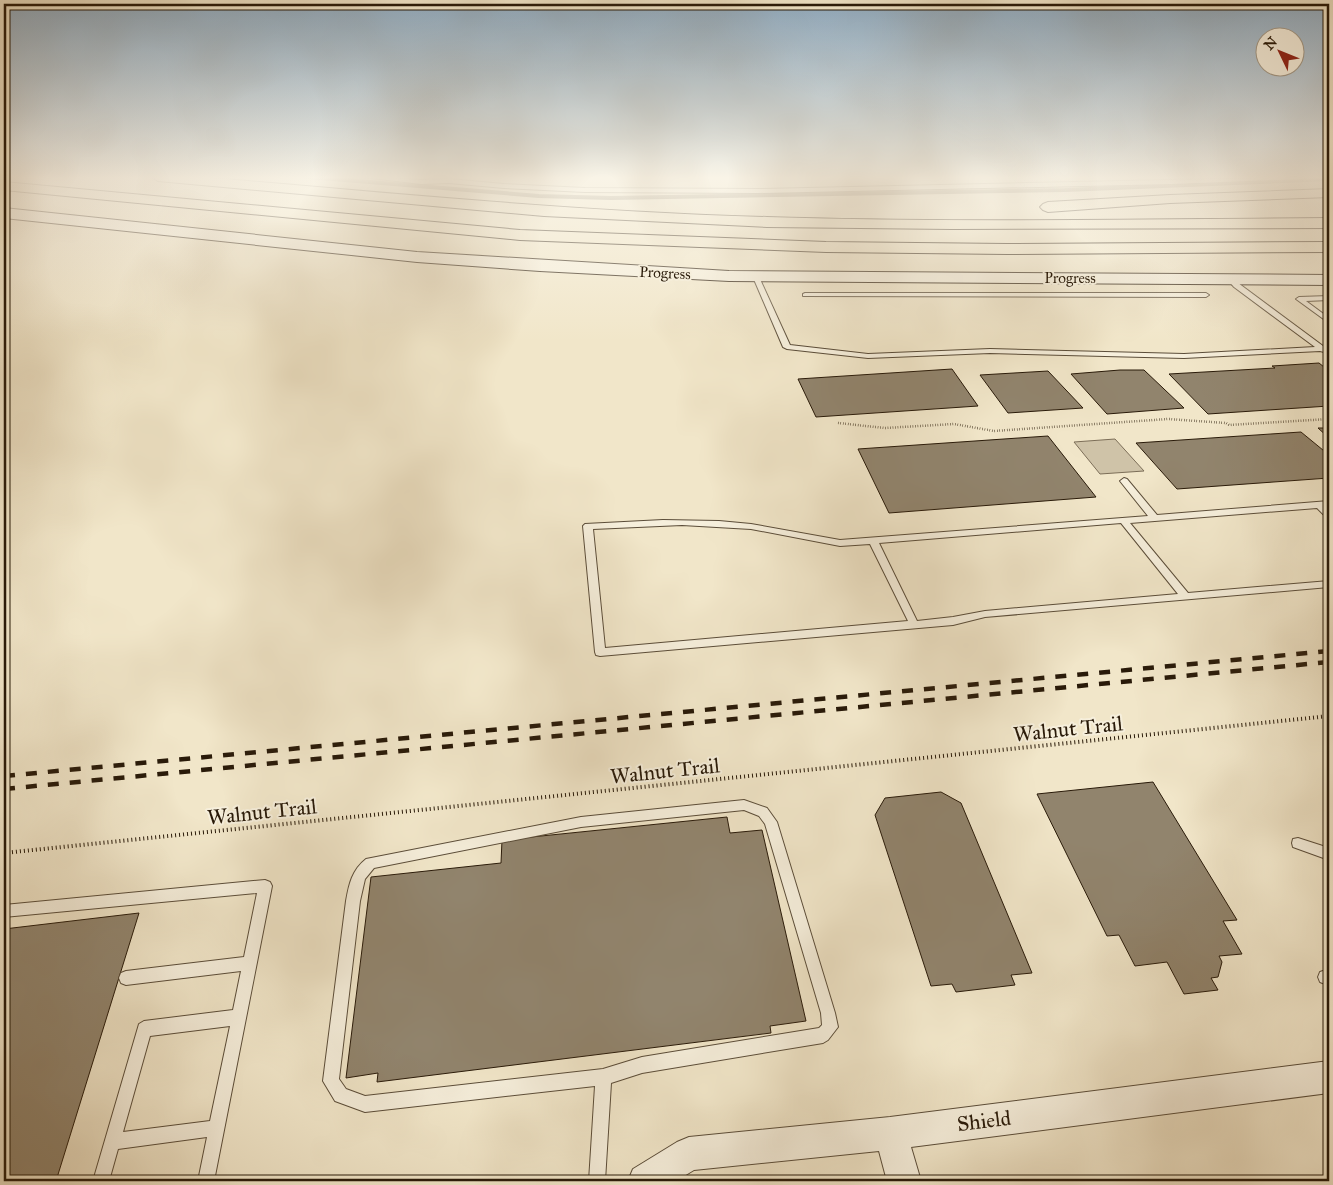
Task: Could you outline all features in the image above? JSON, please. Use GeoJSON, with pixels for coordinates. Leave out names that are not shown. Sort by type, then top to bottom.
{"type":"FeatureCollection","features":[{"type":"Feature","properties":{"kind":"highway"},"geometry":{"type":"LineString","coordinates":[[492,232],[826,247],[1329,247]]}},
{"type":"Feature","properties":{"kind":"highway"},"geometry":{"type":"LineString","coordinates":[[908,248],[1009,259],[1329,265]]}},
{"type":"Feature","properties":{"kind":"street","name":"Progress"},"geometry":{"type":"LineString","coordinates":[[190,232],[416,257],[540,266],[756,277],[1329,280]]}},
{"type":"Feature","properties":{"kind":"street","name":"Shield"},"geometry":{"type":"LineString","coordinates":[[645,1181],[689,1154],[890,1133],[1329,1077]]}},
{"type":"Feature","properties":{"kind":"street"},"geometry":{"type":"LineString","coordinates":[[890,1133],[904,1181]]}},
{"type":"Feature","properties":{"kind":"lane"},"geometry":{"type":"LineString","coordinates":[[756,277],[787,347],[868,356],[990,351],[1176,356],[1325,348]]}},
{"type":"Feature","properties":{"kind":"lane"},"geometry":{"type":"LineString","coordinates":[[1230,279],[1236,286],[1325,348],[1329,353]]}},
{"type":"Feature","properties":{"kind":"lane"},"geometry":{"type":"LineString","coordinates":[[804,295],[1206,296]]}},
{"type":"Feature","properties":{"kind":"lane"},"geometry":{"type":"LineString","coordinates":[[1329,298],[1299,299],[1329,321]]}},
{"type":"Feature","properties":{"kind":"lane"},"geometry":{"type":"LineString","coordinates":[[1124,481],[1155,518]]}},
{"type":"Feature","properties":{"kind":"lane"},"geometry":{"type":"LineString","coordinates":[[1329,515],[1324,504],[840,544],[824,542],[795,534],[738,525],[648,524],[588,526],[600,652],[953,621],[985,614],[1329,584]]}},
{"type":"Feature","properties":{"kind":"lane"},"geometry":{"type":"LineString","coordinates":[[1124,520],[1185,596]]}},
{"type":"Feature","properties":{"kind":"lane"},"geometry":{"type":"LineString","coordinates":[[873,540],[914,624]]}},
{"type":"Feature","properties":{"kind":"lane"},"geometry":{"type":"LineString","coordinates":[[744,805],[763,812],[771,822],[828,1013],[830,1027],[823,1035],[642,1065],[603,1077],[365,1104],[341,1096],[332,1081],[353,901],[357,879],[362,869],[371,864],[468,845],[495,837],[582,822],[744,805]]}},
{"type":"Feature","properties":{"kind":"lane"},"geometry":{"type":"LineString","coordinates":[[1298,843],[1329,854]]}},
{"type":"Feature","properties":{"kind":"lane"},"geometry":{"type":"LineString","coordinates":[[4,911],[265,886],[206,1181]]}},
{"type":"Feature","properties":{"kind":"lane"},"geometry":{"type":"LineString","coordinates":[[126,978],[249,963]]}},
{"type":"Feature","properties":{"kind":"lane"},"geometry":{"type":"LineString","coordinates":[[101,1181],[144,1029],[239,1017]]}},
{"type":"Feature","properties":{"kind":"lane"},"geometry":{"type":"LineString","coordinates":[[597,1181],[603,1077]]}},
{"type":"Feature","properties":{"kind":"lane"},"geometry":{"type":"LineString","coordinates":[[112,1142],[216,1128]]}},
{"type":"Feature","properties":{"kind":"path"},"geometry":{"type":"LineString","coordinates":[[838,424],[885,428],[954,424],[994,431],[1168,419],[1226,423],[1229,425],[1252,425],[1329,419]]}},
{"type":"Feature","properties":{"kind":"path","name":"Walnut Trail"},"geometry":{"type":"LineString","coordinates":[[4,853],[1329,716]]}},
{"type":"Feature","properties":{"kind":"shaded area"},"geometry":{"type":"Polygon","coordinates":[[[1115,439],[1144,471],[1100,474],[1074,442],[1115,439]]]}},
{"type":"Feature","properties":{"kind":"building"},"geometry":{"type":"Polygon","coordinates":[[[1319,363],[1329,371],[1329,406],[1208,414],[1169,374],[1275,368],[1272,366],[1319,363]]]}},
{"type":"Feature","properties":{"kind":"building"},"geometry":{"type":"Polygon","coordinates":[[[952,369],[978,406],[816,417],[798,379],[952,369]]]}},
{"type":"Feature","properties":{"kind":"building"},"geometry":{"type":"Polygon","coordinates":[[[1144,370],[1184,408],[1107,414],[1071,374],[1144,370]]]}},
{"type":"Feature","properties":{"kind":"building"},"geometry":{"type":"Polygon","coordinates":[[[1048,371],[1083,408],[1008,413],[980,375],[1048,371]]]}},
{"type":"Feature","properties":{"kind":"building"},"geometry":{"type":"Polygon","coordinates":[[[1318,428],[1329,428],[1329,438],[1318,428]]]}},
{"type":"Feature","properties":{"kind":"building"},"geometry":{"type":"Polygon","coordinates":[[[1301,432],[1329,455],[1329,478],[1177,489],[1136,443],[1301,432]]]}},
{"type":"Feature","properties":{"kind":"building"},"geometry":{"type":"Polygon","coordinates":[[[1048,436],[1096,497],[889,513],[858,449],[1048,436]]]}},
{"type":"Feature","properties":{"kind":"building"},"geometry":{"type":"Polygon","coordinates":[[[1153,782],[1237,920],[1223,921],[1242,954],[1219,956],[1222,962],[1218,977],[1211,978],[1218,990],[1184,994],[1167,962],[1135,966],[1119,935],[1107,936],[1037,794],[1153,782]]]}},
{"type":"Feature","properties":{"kind":"building"},"geometry":{"type":"Polygon","coordinates":[[[941,792],[961,803],[1032,973],[1011,975],[1015,985],[956,992],[952,984],[931,986],[875,815],[885,798],[941,792]]]}},
{"type":"Feature","properties":{"kind":"building"},"geometry":{"type":"Polygon","coordinates":[[[727,817],[730,833],[762,830],[806,1021],[770,1026],[771,1033],[377,1082],[378,1073],[346,1078],[371,877],[501,863],[502,840],[727,817]]]}},
{"type":"Feature","properties":{"kind":"building"},"geometry":{"type":"Polygon","coordinates":[[[139,913],[56,1181],[4,1181],[4,929],[139,913]]]}},
{"type":"Feature","properties":{"kind":"building"},"geometry":{"type":"Polygon","coordinates":[[[1329,1176],[1329,1181],[1295,1181],[1329,1176]]]}},
{"type":"Feature","properties":{"kind":"railway"},"geometry":{"type":"LineString","coordinates":[[4,776],[1329,651]]}},
{"type":"Feature","properties":{"kind":"railway"},"geometry":{"type":"LineString","coordinates":[[4,789],[1329,662]]}}]}
